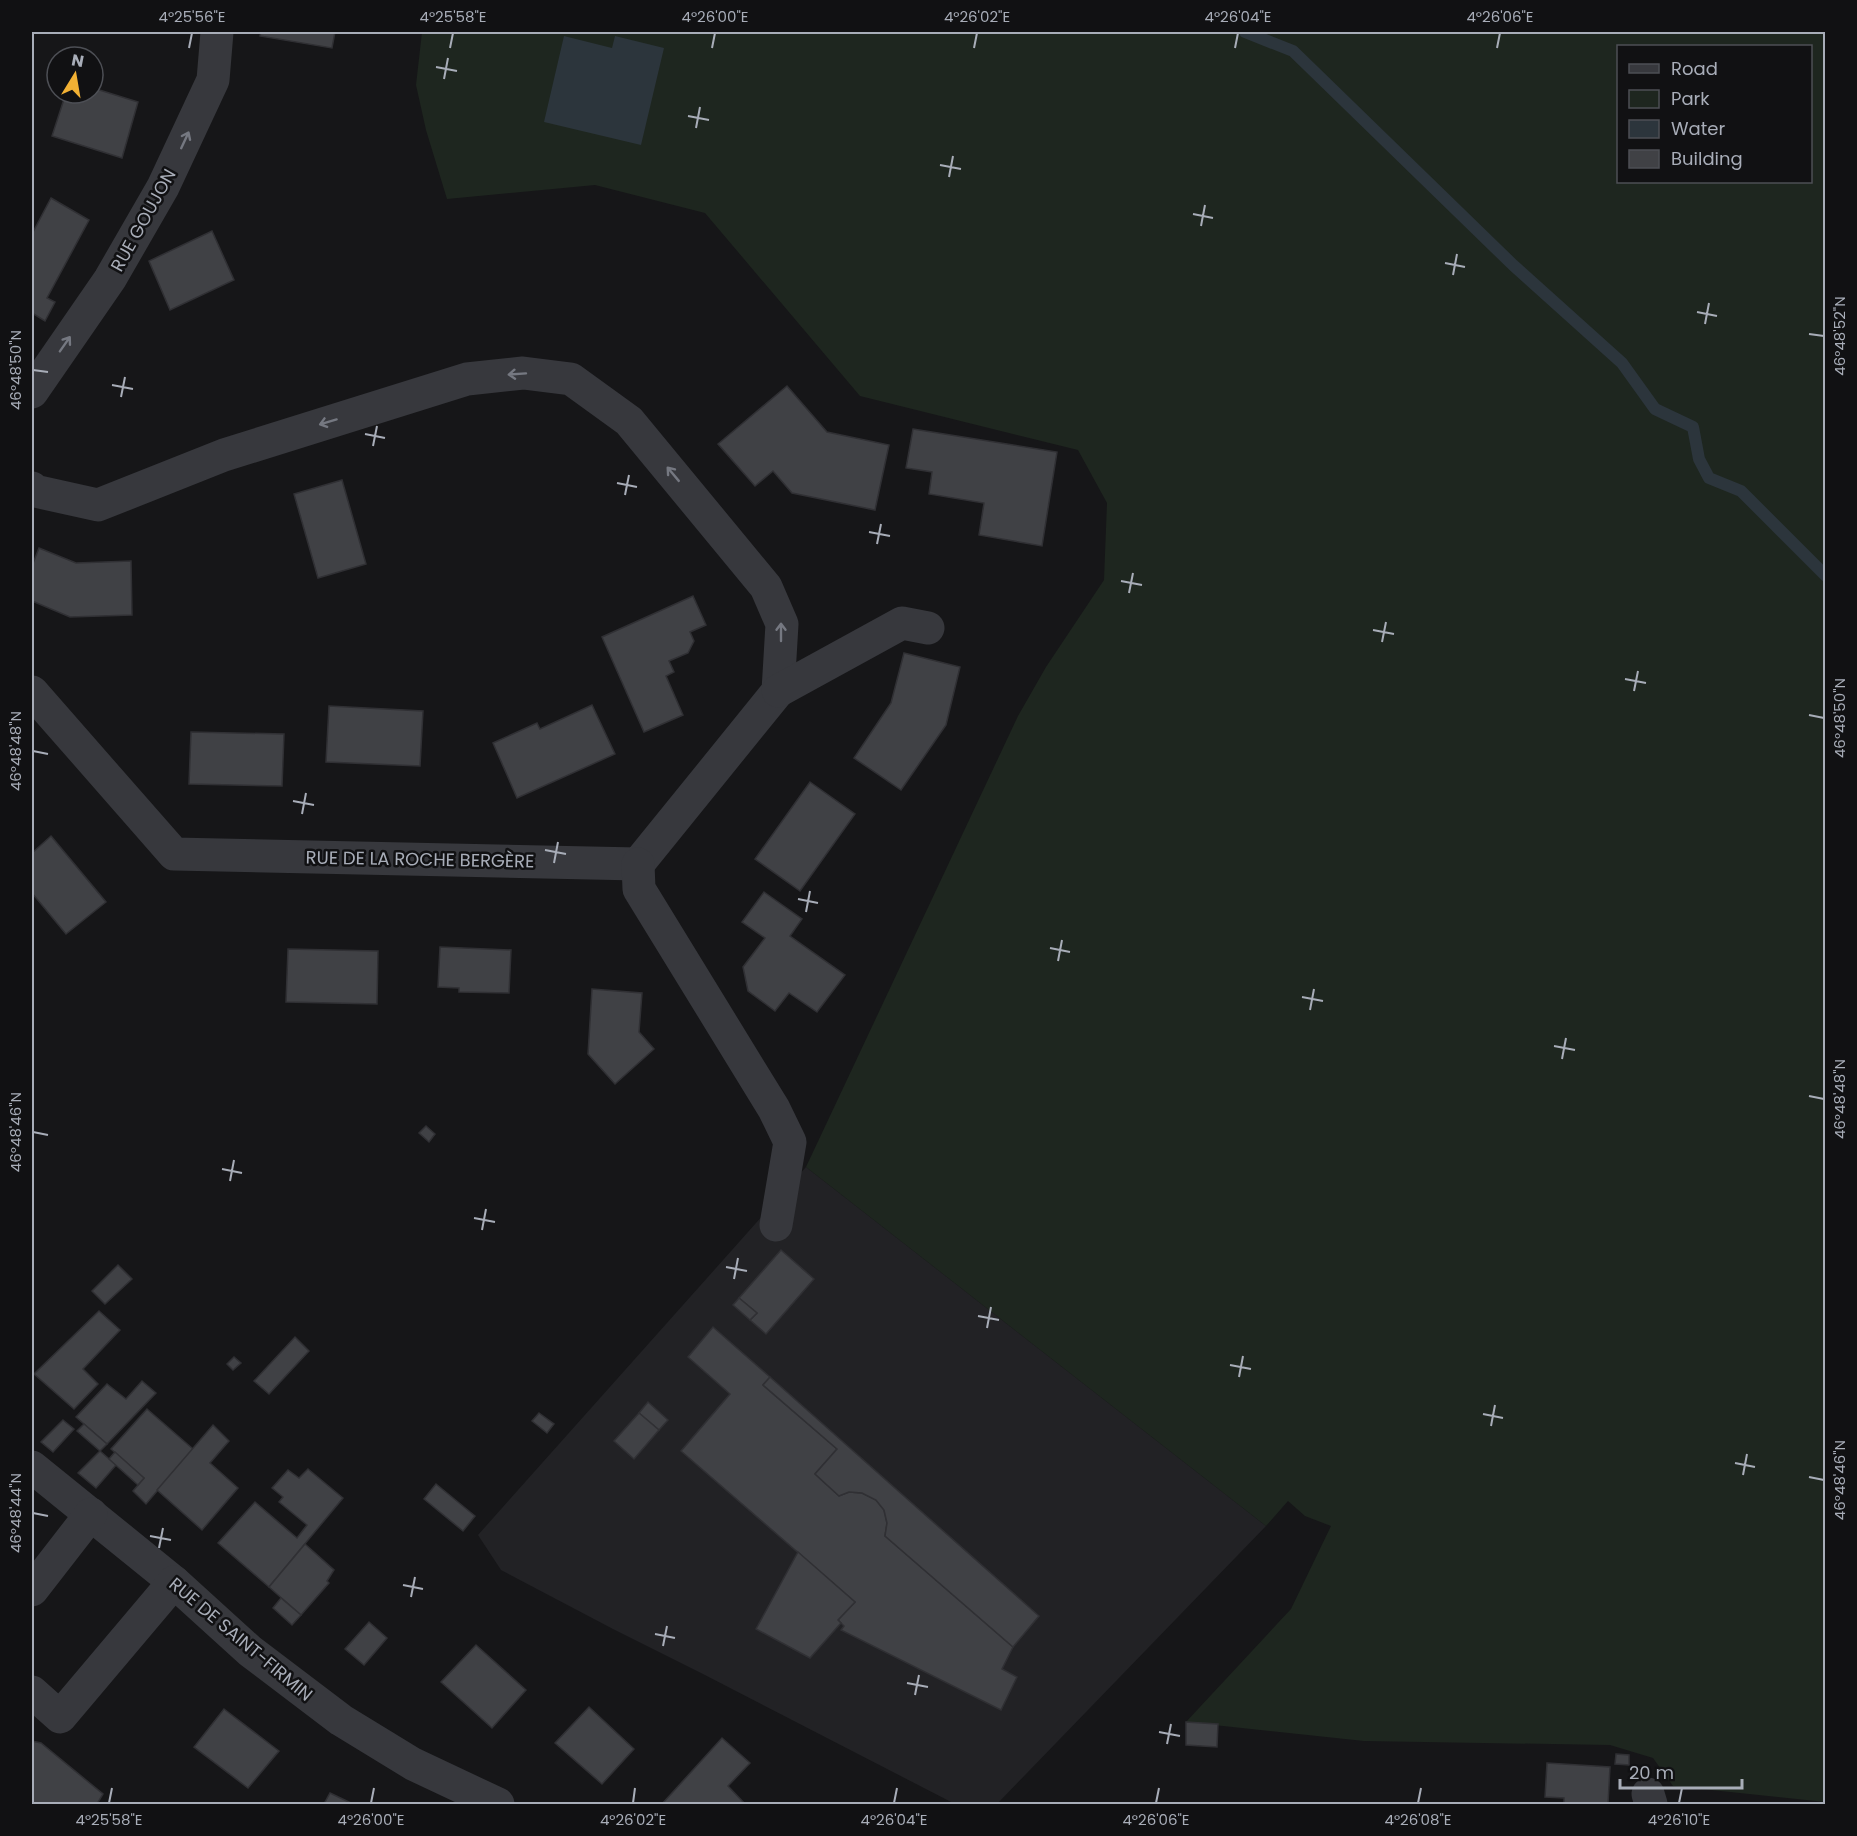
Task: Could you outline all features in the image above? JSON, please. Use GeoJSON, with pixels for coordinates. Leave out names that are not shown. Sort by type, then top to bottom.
{"type":"FeatureCollection","features":[{"type":"Feature","properties":{"kind":"street","name":"RUE GOUJON"},"geometry":{"type":"LineString","coordinates":[[32,392],[110,279],[163,187],[213,80],[218,32]]}},
{"type":"Feature","properties":{"kind":"street"},"geometry":{"type":"LineString","coordinates":[[32,488],[35,491],[98,505],[224,455],[467,379],[523,373],[571,379],[629,422],[766,587],[782,624],[778,691]]}},
{"type":"Feature","properties":{"kind":"street"},"geometry":{"type":"LineString","coordinates":[[776,1225],[790,1142],[774,1109],[639,889],[638,864],[778,691],[902,623],[928,628]]}},
{"type":"Feature","properties":{"kind":"street","name":"RUE DE LA ROCHE BERGÈRE"},"geometry":{"type":"LineString","coordinates":[[32,692],[174,854],[638,864]]}},
{"type":"Feature","properties":{"kind":"street","name":"RUE DE SAINT-FIRMIN"},"geometry":{"type":"LineString","coordinates":[[32,1467],[174,1582],[250,1651],[341,1720],[413,1764],[498,1804]]}},
{"type":"Feature","properties":{"kind":"street"},"geometry":{"type":"LineString","coordinates":[[32,1590],[91,1514]]}},
{"type":"Feature","properties":{"kind":"street"},"geometry":{"type":"LineString","coordinates":[[32,1692],[60,1717],[174,1582]]}},
{"type":"Feature","properties":{"kind":"shaded area"},"geometry":{"type":"Polygon","coordinates":[[[806,1167],[1266,1526],[997,1804],[955,1804],[613,1629],[501,1570],[478,1535],[806,1167]]]}},
{"type":"Feature","properties":{"kind":"green space"},"geometry":{"type":"Polygon","coordinates":[[[422,32],[1825,32],[1825,1802],[1673,1786],[1653,1758],[1610,1745],[1364,1741],[1186,1722],[1291,1609],[1331,1526],[1305,1516],[1288,1501],[1266,1526],[806,1167],[1018,716],[1046,667],[1104,580],[1107,503],[1078,450],[860,396],[705,213],[595,185],[447,199],[426,130],[416,85],[422,32]]]}},
{"type":"Feature","properties":{"kind":"water"},"geometry":{"type":"Polygon","coordinates":[[[564,36],[612,48],[615,36],[664,48],[641,145],[544,122],[564,36]]]}},
{"type":"Feature","properties":{"kind":"building"},"geometry":{"type":"Polygon","coordinates":[[[261,32],[335,32],[332,48],[260,36],[261,32]]]}},
{"type":"Feature","properties":{"kind":"building"},"geometry":{"type":"Polygon","coordinates":[[[105,92],[138,102],[122,158],[52,136],[62,105],[105,105],[105,92]]]}},
{"type":"Feature","properties":{"kind":"building"},"geometry":{"type":"Polygon","coordinates":[[[51,198],[89,220],[47,298],[55,302],[45,321],[32,313],[32,234],[51,198]]]}},
{"type":"Feature","properties":{"kind":"building"},"geometry":{"type":"Polygon","coordinates":[[[212,231],[234,280],[170,310],[149,261],[212,231]]]}},
{"type":"Feature","properties":{"kind":"building"},"geometry":{"type":"Polygon","coordinates":[[[787,386],[827,432],[889,445],[875,510],[792,493],[773,471],[755,486],[718,444],[787,386]]]}},
{"type":"Feature","properties":{"kind":"building"},"geometry":{"type":"Polygon","coordinates":[[[913,429],[1057,452],[1042,546],[979,535],[984,503],[929,494],[932,472],[906,468],[913,429]]]}},
{"type":"Feature","properties":{"kind":"building"},"geometry":{"type":"Polygon","coordinates":[[[342,480],[366,564],[318,578],[294,494],[342,480]]]}},
{"type":"Feature","properties":{"kind":"building"},"geometry":{"type":"Polygon","coordinates":[[[39,548],[76,563],[131,561],[132,615],[70,617],[32,601],[32,566],[39,548]]]}},
{"type":"Feature","properties":{"kind":"building"},"geometry":{"type":"Polygon","coordinates":[[[693,596],[706,625],[690,632],[694,641],[688,653],[669,661],[674,672],[666,676],[683,715],[644,732],[602,637],[693,596]]]}},
{"type":"Feature","properties":{"kind":"building"},"geometry":{"type":"Polygon","coordinates":[[[904,653],[960,667],[946,725],[901,790],[854,758],[891,703],[904,653]]]}},
{"type":"Feature","properties":{"kind":"building"},"geometry":{"type":"Polygon","coordinates":[[[592,705],[615,754],[517,798],[493,743],[537,723],[540,729],[592,705]]]}},
{"type":"Feature","properties":{"kind":"building"},"geometry":{"type":"Polygon","coordinates":[[[329,706],[423,711],[420,766],[326,762],[329,706]]]}},
{"type":"Feature","properties":{"kind":"building"},"geometry":{"type":"Polygon","coordinates":[[[191,732],[284,734],[282,786],[189,784],[191,732]]]}},
{"type":"Feature","properties":{"kind":"building"},"geometry":{"type":"Polygon","coordinates":[[[810,782],[855,814],[800,891],[755,859],[810,782]]]}},
{"type":"Feature","properties":{"kind":"building"},"geometry":{"type":"Polygon","coordinates":[[[51,836],[106,902],[66,934],[32,893],[32,853],[51,836]]]}},
{"type":"Feature","properties":{"kind":"building"},"geometry":{"type":"Polygon","coordinates":[[[764,892],[802,919],[790,936],[845,975],[817,1012],[789,993],[775,1011],[748,991],[743,967],[765,938],[742,922],[764,892]]]}},
{"type":"Feature","properties":{"kind":"building"},"geometry":{"type":"Polygon","coordinates":[[[440,947],[511,950],[509,993],[459,992],[459,988],[438,987],[440,947]]]}},
{"type":"Feature","properties":{"kind":"building"},"geometry":{"type":"Polygon","coordinates":[[[288,949],[378,951],[377,1004],[286,1002],[288,949]]]}},
{"type":"Feature","properties":{"kind":"building"},"geometry":{"type":"Polygon","coordinates":[[[592,989],[642,993],[639,1032],[654,1049],[615,1084],[588,1054],[592,989]]]}},
{"type":"Feature","properties":{"kind":"building"},"geometry":{"type":"Polygon","coordinates":[[[426,1126],[435,1134],[429,1142],[419,1133],[426,1126]]]}},
{"type":"Feature","properties":{"kind":"building"},"geometry":{"type":"Polygon","coordinates":[[[781,1250],[814,1279],[766,1334],[750,1320],[757,1313],[739,1298],[781,1250]]]}},
{"type":"Feature","properties":{"kind":"building"},"geometry":{"type":"Polygon","coordinates":[[[118,1265],[132,1279],[105,1304],[92,1291],[118,1265]]]}},
{"type":"Feature","properties":{"kind":"building"},"geometry":{"type":"Polygon","coordinates":[[[739,1298],[757,1313],[750,1320],[733,1305],[739,1298]]]}},
{"type":"Feature","properties":{"kind":"building"},"geometry":{"type":"Polygon","coordinates":[[[99,1311],[120,1330],[83,1369],[98,1384],[74,1409],[34,1374],[99,1311]]]}},
{"type":"Feature","properties":{"kind":"building"},"geometry":{"type":"Polygon","coordinates":[[[713,1327],[770,1377],[763,1385],[837,1449],[815,1474],[839,1496],[849,1492],[862,1493],[876,1500],[884,1510],[887,1523],[885,1536],[1013,1647],[1002,1669],[1017,1677],[1001,1710],[841,1630],[844,1626],[838,1620],[855,1602],[681,1451],[730,1394],[688,1357],[713,1327]]]}},
{"type":"Feature","properties":{"kind":"building"},"geometry":{"type":"Polygon","coordinates":[[[295,1337],[309,1351],[269,1394],[254,1381],[295,1337]]]}},
{"type":"Feature","properties":{"kind":"building"},"geometry":{"type":"Polygon","coordinates":[[[234,1357],[241,1363],[233,1370],[227,1364],[234,1357]]]}},
{"type":"Feature","properties":{"kind":"building"},"geometry":{"type":"Polygon","coordinates":[[[770,1377],[1039,1616],[1013,1647],[885,1536],[887,1523],[884,1510],[876,1500],[862,1493],[849,1492],[839,1496],[815,1474],[837,1449],[763,1385],[770,1377]]]}},
{"type":"Feature","properties":{"kind":"building"},"geometry":{"type":"Polygon","coordinates":[[[142,1381],[156,1393],[107,1444],[76,1417],[107,1384],[126,1399],[142,1381]]]}},
{"type":"Feature","properties":{"kind":"building"},"geometry":{"type":"Polygon","coordinates":[[[648,1402],[668,1420],[659,1430],[639,1413],[648,1402]]]}},
{"type":"Feature","properties":{"kind":"building"},"geometry":{"type":"Polygon","coordinates":[[[147,1409],[193,1449],[146,1504],[133,1491],[144,1478],[111,1449],[147,1409]]]}},
{"type":"Feature","properties":{"kind":"building"},"geometry":{"type":"Polygon","coordinates":[[[539,1413],[554,1424],[547,1433],[532,1421],[539,1413]]]}},
{"type":"Feature","properties":{"kind":"building"},"geometry":{"type":"Polygon","coordinates":[[[639,1413],[659,1430],[634,1459],[614,1441],[639,1413]]]}},
{"type":"Feature","properties":{"kind":"building"},"geometry":{"type":"Polygon","coordinates":[[[63,1420],[74,1429],[53,1452],[41,1442],[63,1420]]]}},
{"type":"Feature","properties":{"kind":"building"},"geometry":{"type":"Polygon","coordinates":[[[84,1424],[107,1444],[100,1451],[77,1431],[84,1424]]]}},
{"type":"Feature","properties":{"kind":"building"},"geometry":{"type":"Polygon","coordinates":[[[213,1425],[229,1441],[210,1463],[238,1488],[202,1530],[157,1490],[213,1425]]]}},
{"type":"Feature","properties":{"kind":"building"},"geometry":{"type":"Polygon","coordinates":[[[100,1451],[116,1465],[96,1488],[78,1473],[100,1451]]]}},
{"type":"Feature","properties":{"kind":"building"},"geometry":{"type":"Polygon","coordinates":[[[115,1452],[144,1478],[138,1485],[109,1459],[115,1452]]]}},
{"type":"Feature","properties":{"kind":"building"},"geometry":{"type":"Polygon","coordinates":[[[308,1469],[343,1498],[269,1587],[218,1543],[255,1502],[297,1538],[307,1525],[279,1502],[283,1497],[272,1488],[288,1470],[299,1478],[308,1469]]]}},
{"type":"Feature","properties":{"kind":"building"},"geometry":{"type":"Polygon","coordinates":[[[436,1484],[475,1516],[463,1531],[424,1499],[436,1484]]]}},
{"type":"Feature","properties":{"kind":"building"},"geometry":{"type":"Polygon","coordinates":[[[305,1544],[334,1570],[327,1581],[329,1583],[301,1615],[269,1587],[305,1544]]]}},
{"type":"Feature","properties":{"kind":"building"},"geometry":{"type":"Polygon","coordinates":[[[798,1552],[855,1602],[838,1620],[841,1623],[810,1658],[756,1629],[798,1552]]]}},
{"type":"Feature","properties":{"kind":"building"},"geometry":{"type":"Polygon","coordinates":[[[281,1598],[301,1615],[292,1625],[273,1608],[281,1598]]]}},
{"type":"Feature","properties":{"kind":"building"},"geometry":{"type":"Polygon","coordinates":[[[369,1622],[387,1638],[364,1665],[345,1649],[369,1622]]]}},
{"type":"Feature","properties":{"kind":"building"},"geometry":{"type":"Polygon","coordinates":[[[476,1645],[526,1690],[492,1728],[441,1682],[476,1645]]]}},
{"type":"Feature","properties":{"kind":"building"},"geometry":{"type":"Polygon","coordinates":[[[589,1707],[634,1749],[602,1784],[555,1743],[589,1707]]]}},
{"type":"Feature","properties":{"kind":"building"},"geometry":{"type":"Polygon","coordinates":[[[224,1709],[279,1751],[248,1788],[194,1747],[224,1709]]]}},
{"type":"Feature","properties":{"kind":"building"},"geometry":{"type":"Polygon","coordinates":[[[1186,1722],[1218,1724],[1217,1747],[1186,1745],[1186,1722]]]}},
{"type":"Feature","properties":{"kind":"building"},"geometry":{"type":"Polygon","coordinates":[[[722,1738],[750,1763],[728,1786],[745,1804],[662,1804],[722,1738]]]}},
{"type":"Feature","properties":{"kind":"building"},"geometry":{"type":"Polygon","coordinates":[[[32,1741],[41,1743],[103,1794],[97,1804],[32,1804],[32,1741]]]}},
{"type":"Feature","properties":{"kind":"building"},"geometry":{"type":"Polygon","coordinates":[[[1616,1754],[1629,1755],[1629,1765],[1615,1764],[1616,1754]]]}},
{"type":"Feature","properties":{"kind":"building"},"geometry":{"type":"Polygon","coordinates":[[[1547,1763],[1610,1767],[1608,1804],[1564,1804],[1564,1798],[1545,1797],[1547,1763]]]}},
{"type":"Feature","properties":{"kind":"building"},"geometry":{"type":"Polygon","coordinates":[[[330,1793],[353,1804],[324,1804],[330,1793]]]}},
{"type":"Feature","properties":{"kind":"waterway"},"geometry":{"type":"LineString","coordinates":[[1245,32],[1293,51],[1513,265],[1622,363],[1655,409],[1693,427],[1699,459],[1709,478],[1741,491],[1826,576]]}}]}
